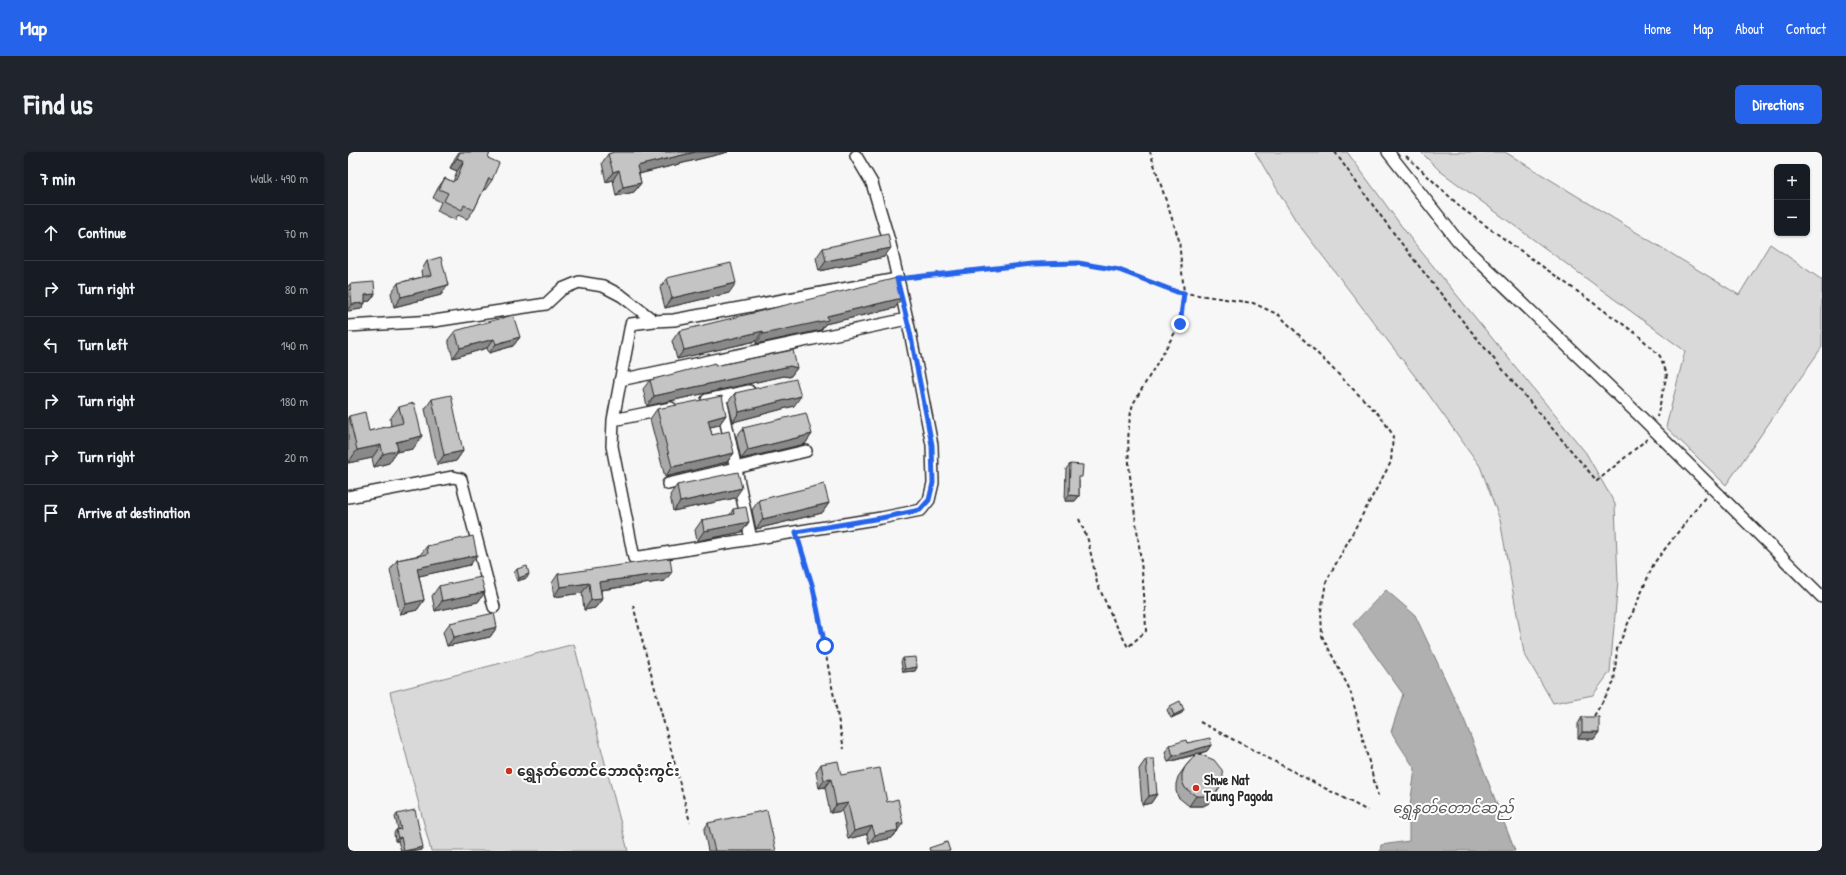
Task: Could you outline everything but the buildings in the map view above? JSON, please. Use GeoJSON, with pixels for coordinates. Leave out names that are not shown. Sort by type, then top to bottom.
{"type":"FeatureCollection","features":[{"type":"Feature","properties":{"kind":"street"},"geometry":{"type":"LineString","coordinates":[[1388,152],[1458,241],[1654,430],[1822,597]]}},
{"type":"Feature","properties":{"kind":"street"},"geometry":{"type":"LineString","coordinates":[[856,156],[872,183],[888,237],[907,319],[932,445],[933,483],[929,500],[920,510],[881,518],[634,558],[612,446],[613,420],[631,324],[674,320],[897,279]]}},
{"type":"Feature","properties":{"kind":"street"},"geometry":{"type":"LineString","coordinates":[[348,326],[434,321],[546,304],[562,289],[578,282],[602,286],[622,296],[654,321]]}},
{"type":"Feature","properties":{"kind":"street"},"geometry":{"type":"LineString","coordinates":[[620,380],[907,319]]}},
{"type":"Feature","properties":{"kind":"street"},"geometry":{"type":"LineString","coordinates":[[697,402],[763,388]]}},
{"type":"Feature","properties":{"kind":"street"},"geometry":{"type":"LineString","coordinates":[[720,397],[751,539]]}},
{"type":"Feature","properties":{"kind":"street"},"geometry":{"type":"LineString","coordinates":[[613,420],[682,406]]}},
{"type":"Feature","properties":{"kind":"street"},"geometry":{"type":"LineString","coordinates":[[668,484],[806,451]]}},
{"type":"Feature","properties":{"kind":"street"},"geometry":{"type":"LineString","coordinates":[[348,497],[453,477],[461,479],[494,607]]}},
{"type":"Feature","properties":{"kind":"path"},"geometry":{"type":"LineString","coordinates":[[1079,519],[1088,540],[1097,583],[1114,622],[1128,647],[1146,631],[1144,582],[1129,468],[1129,416],[1133,404],[1180,324],[1184,293],[1179,240],[1150,152]]}},
{"type":"Feature","properties":{"kind":"path"},"geometry":{"type":"LineString","coordinates":[[1336,152],[1364,194],[1428,279],[1597,481],[1647,440],[1654,430],[1667,374],[1660,356],[1638,335],[1464,210],[1402,152]]}},
{"type":"Feature","properties":{"kind":"path"},"geometry":{"type":"LineString","coordinates":[[897,279],[1032,264],[1078,263],[1119,270],[1177,292],[1254,303],[1279,315],[1381,417],[1393,435],[1391,462],[1326,582],[1321,611],[1322,636],[1350,690],[1378,796]]}},
{"type":"Feature","properties":{"kind":"path"},"geometry":{"type":"LineString","coordinates":[[1594,716],[1614,682],[1616,649],[1654,563],[1712,488]]}},
{"type":"Feature","properties":{"kind":"path"},"geometry":{"type":"LineString","coordinates":[[796,532],[813,588],[844,749]]}},
{"type":"Feature","properties":{"kind":"path"},"geometry":{"type":"LineString","coordinates":[[633,605],[690,822]]}},
{"type":"Feature","properties":{"kind":"path"},"geometry":{"type":"LineString","coordinates":[[1200,722],[1368,811]]}},
{"type":"Feature","properties":{"kind":"shaded area"},"geometry":{"type":"Polygon","coordinates":[[[1255,152],[1347,152],[1411,239],[1586,453],[1615,504],[1618,581],[1610,672],[1593,695],[1553,703],[1524,653],[1500,520],[1480,466],[1424,388],[1296,221],[1255,152]]]}},
{"type":"Feature","properties":{"kind":"shaded area"},"geometry":{"type":"Polygon","coordinates":[[[1421,152],[1505,152],[1739,295],[1770,244],[1822,280],[1822,347],[1726,485],[1666,427],[1685,351],[1440,171],[1421,152]]]}},
{"type":"Feature","properties":{"kind":"shaded area","name":"ရွှေနတ်တောင်ဘောလုံးကွင်း"},"geometry":{"type":"Polygon","coordinates":[[[574,644],[628,851],[431,851],[390,692],[574,644]]]}},
{"type":"Feature","properties":{"kind":"water","name":"ရွှေနတ်တောင်ဆည်"},"geometry":{"type":"Polygon","coordinates":[[[1386,590],[1415,615],[1464,719],[1515,851],[1380,851],[1381,845],[1409,841],[1409,813],[1415,769],[1391,732],[1403,694],[1353,624],[1386,590]]]}},
{"type":"Feature","properties":{"kind":"place","name":"ရွှေနတ်တောင်ဘောလုံးကွင်း"},"geometry":{"type":"Point","coordinates":[509,771]}},
{"type":"Feature","properties":{"kind":"place","name":"Shwe Nat Taung Pagoda"},"geometry":{"type":"Point","coordinates":[1196,788]}},
{"type":"Feature","properties":{"kind":"route"},"geometry":{"type":"LineString","coordinates":[[825,646],[813,588],[796,532],[920,510],[929,500],[933,483],[932,445],[910,332],[897,279],[1032,264],[1078,263],[1119,270],[1177,292],[1184,293],[1180,324]]}}]}
